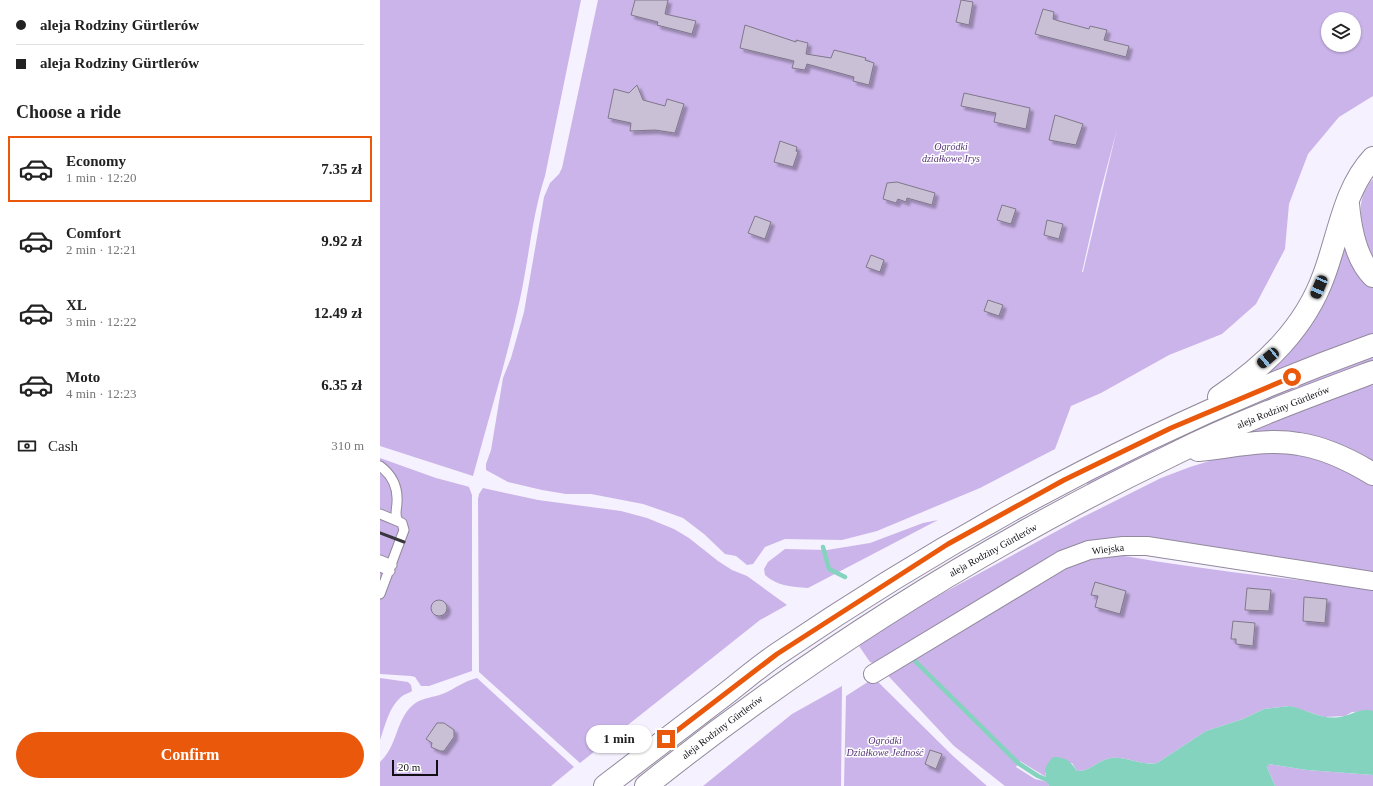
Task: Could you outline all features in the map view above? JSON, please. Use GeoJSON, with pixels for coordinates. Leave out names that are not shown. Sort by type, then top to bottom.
{"type":"FeatureCollection","features":[{"type":"Feature","properties":{"kind":"main road"},"geometry":{"type":"LineString","coordinates":[[1185,421],[1236,386],[1268,358],[1295,331],[1314,299],[1324,274],[1354,184],[1364,167],[1373,158]]}},
{"type":"Feature","properties":{"kind":"main road"},"geometry":{"type":"LineString","coordinates":[[1348,200],[1350,219],[1359,251],[1368,270],[1373,276]]}},
{"type":"Feature","properties":{"kind":"main road"},"geometry":{"type":"LineString","coordinates":[[605,786],[777,654],[942,548],[1064,480],[1185,421],[1373,345]]}},
{"type":"Feature","properties":{"kind":"main road","name":"aleja Rodziny Gürtlerów"},"geometry":{"type":"LineString","coordinates":[[646,786],[794,674],[848,637],[975,559],[1091,496],[1175,453],[1256,418],[1373,372]]}},
{"type":"Feature","properties":{"kind":"main road"},"geometry":{"type":"LineString","coordinates":[[1175,453],[1284,442],[1300,444],[1331,452],[1352,461],[1373,474]]}},
{"type":"Feature","properties":{"kind":"street","name":"Wiejska"},"geometry":{"type":"LineString","coordinates":[[873,674],[1062,560],[1089,550],[1123,546],[1147,546],[1373,581]]}},
{"type":"Feature","properties":{"kind":"lane"},"geometry":{"type":"LineString","coordinates":[[380,466],[392,478],[396,487],[396,514],[398,521]]}},
{"type":"Feature","properties":{"kind":"lane"},"geometry":{"type":"LineString","coordinates":[[380,514],[404,525],[404,530],[391,568],[380,594]]}},
{"type":"Feature","properties":{"kind":"lane"},"geometry":{"type":"LineString","coordinates":[[380,560],[391,568]]}},
{"type":"Feature","properties":{"kind":"lane"},"geometry":{"type":"LineString","coordinates":[[380,567],[391,568]]}},
{"type":"Feature","properties":{"kind":"green space"},"geometry":{"type":"Polygon","coordinates":[[[380,0],[581,0],[545,176],[537,206],[520,299],[504,365],[473,476],[380,446],[380,0]]]}},
{"type":"Feature","properties":{"kind":"green space","name":"Ogródki działkowe Irys"},"geometry":{"type":"Polygon","coordinates":[[[598,0],[1373,0],[1373,96],[1339,117],[1308,154],[1289,204],[1285,249],[1256,304],[1222,334],[1169,355],[1101,393],[1071,406],[1055,449],[980,488],[877,531],[842,540],[785,539],[765,547],[753,564],[747,565],[736,556],[725,554],[704,534],[683,518],[672,514],[643,504],[591,494],[566,494],[508,482],[486,470],[486,464],[491,450],[503,378],[511,358],[524,312],[544,197],[550,183],[559,174],[562,168],[598,0]],[[1117,129],[1099,197],[1083,272],[1117,129]]]}},
{"type":"Feature","properties":{"kind":"green space"},"geometry":{"type":"Polygon","coordinates":[[[1373,179],[1373,261],[1367,247],[1361,222],[1361,207],[1364,193],[1373,179]]]}},
{"type":"Feature","properties":{"kind":"green space"},"geometry":{"type":"Polygon","coordinates":[[[1340,239],[1373,286],[1373,336],[1261,379],[1340,239]]]}},
{"type":"Feature","properties":{"kind":"green space"},"geometry":{"type":"Polygon","coordinates":[[[1373,353],[1373,363],[1088,488],[1086,478],[1134,453],[1373,353]]]}},
{"type":"Feature","properties":{"kind":"green space"},"geometry":{"type":"Polygon","coordinates":[[[1373,380],[1373,465],[1237,435],[1373,380]]]}},
{"type":"Feature","properties":{"kind":"green space"},"geometry":{"type":"Polygon","coordinates":[[[1272,451],[1323,459],[1373,483],[1373,576],[1344,567],[1156,542],[1119,555],[1214,570],[1373,588],[1373,711],[1352,712],[1345,716],[1324,717],[1290,706],[1264,709],[1243,719],[1206,731],[1157,763],[1151,764],[1123,758],[1111,758],[1082,771],[1077,771],[1072,763],[1045,773],[1046,777],[1020,761],[1016,767],[1035,779],[1048,782],[1049,786],[1005,786],[954,746],[878,665],[870,662],[859,646],[861,645],[857,640],[1077,520],[1161,478],[1216,459],[1272,451]]]}},
{"type":"Feature","properties":{"kind":"green space"},"geometry":{"type":"Polygon","coordinates":[[[380,458],[436,478],[469,487],[472,495],[472,671],[429,686],[421,686],[415,677],[411,676],[380,674],[380,458]]]}},
{"type":"Feature","properties":{"kind":"green space"},"geometry":{"type":"Polygon","coordinates":[[[483,488],[538,500],[621,511],[647,518],[674,529],[689,538],[718,561],[732,570],[747,576],[787,605],[760,620],[580,763],[479,672],[478,499],[483,488]]]}},
{"type":"Feature","properties":{"kind":"green space"},"geometry":{"type":"Polygon","coordinates":[[[938,520],[808,588],[780,584],[765,575],[764,569],[768,562],[785,549],[827,550],[870,543],[923,523],[938,520]]]}},
{"type":"Feature","properties":{"kind":"green space"},"geometry":{"type":"Polygon","coordinates":[[[380,678],[408,682],[411,685],[412,691],[402,696],[393,706],[380,740],[380,678]]]}},
{"type":"Feature","properties":{"kind":"green space"},"geometry":{"type":"Polygon","coordinates":[[[477,678],[574,767],[551,786],[380,786],[380,762],[388,752],[401,722],[409,709],[419,701],[442,694],[477,678]]]}},
{"type":"Feature","properties":{"kind":"green space","name":"Ogródki Działkowe Jedność"},"geometry":{"type":"Polygon","coordinates":[[[874,678],[953,756],[987,786],[844,786],[846,696],[874,678]]]}},
{"type":"Feature","properties":{"kind":"green space"},"geometry":{"type":"Polygon","coordinates":[[[842,686],[841,786],[703,786],[792,714],[842,686]]]}},
{"type":"Feature","properties":{"kind":"green space"},"geometry":{"type":"Polygon","coordinates":[[[1268,764],[1307,770],[1373,775],[1373,786],[1275,786],[1267,767],[1268,764]]]}},
{"type":"Feature","properties":{"kind":"shaded area"},"geometry":{"type":"Polygon","coordinates":[[[1290,706],[1321,716],[1333,718],[1364,710],[1373,711],[1373,775],[1307,770],[1269,764],[1267,767],[1275,786],[1049,786],[1047,781],[1045,770],[1047,764],[1053,757],[1067,760],[1077,771],[1086,770],[1106,759],[1111,758],[1123,758],[1151,764],[1157,763],[1206,731],[1243,719],[1264,709],[1290,706]]]}},
{"type":"Feature","properties":{"kind":"building"},"geometry":{"type":"Polygon","coordinates":[[[635,0],[668,0],[665,14],[696,21],[692,34],[657,25],[658,22],[631,15],[635,0]]]}},
{"type":"Feature","properties":{"kind":"building"},"geometry":{"type":"Polygon","coordinates":[[[961,0],[973,2],[969,25],[956,22],[961,0]]]}},
{"type":"Feature","properties":{"kind":"building"},"geometry":{"type":"Polygon","coordinates":[[[1043,9],[1054,12],[1053,19],[1059,21],[1089,29],[1090,26],[1107,30],[1104,40],[1129,46],[1126,57],[1035,34],[1043,9]]]}},
{"type":"Feature","properties":{"kind":"building"},"geometry":{"type":"Polygon","coordinates":[[[745,25],[796,42],[796,40],[808,43],[806,54],[831,58],[834,50],[866,58],[865,60],[874,63],[869,85],[853,81],[854,77],[807,64],[805,70],[792,68],[794,61],[740,48],[745,25]]]}},
{"type":"Feature","properties":{"kind":"building"},"geometry":{"type":"Polygon","coordinates":[[[637,85],[643,100],[665,106],[667,99],[684,104],[675,133],[655,130],[630,131],[631,123],[608,118],[614,89],[629,93],[637,85]]]}},
{"type":"Feature","properties":{"kind":"building"},"geometry":{"type":"Polygon","coordinates":[[[964,93],[1030,108],[1026,129],[994,122],[996,113],[961,106],[964,93]]]}},
{"type":"Feature","properties":{"kind":"building"},"geometry":{"type":"Polygon","coordinates":[[[1055,115],[1083,124],[1076,145],[1049,140],[1055,115]]]}},
{"type":"Feature","properties":{"kind":"building"},"geometry":{"type":"Polygon","coordinates":[[[780,141],[797,147],[796,151],[798,152],[793,167],[774,162],[780,141]]]}},
{"type":"Feature","properties":{"kind":"building"},"geometry":{"type":"Polygon","coordinates":[[[897,182],[935,193],[932,205],[907,198],[906,202],[898,199],[896,203],[883,199],[887,183],[897,182]]]}},
{"type":"Feature","properties":{"kind":"building"},"geometry":{"type":"Polygon","coordinates":[[[1002,205],[1016,209],[1011,224],[997,220],[1002,205]]]}},
{"type":"Feature","properties":{"kind":"building"},"geometry":{"type":"Polygon","coordinates":[[[755,216],[771,222],[765,239],[748,233],[755,216]]]}},
{"type":"Feature","properties":{"kind":"building"},"geometry":{"type":"Polygon","coordinates":[[[1047,220],[1063,224],[1059,239],[1044,235],[1047,220]]]}},
{"type":"Feature","properties":{"kind":"building"},"geometry":{"type":"Polygon","coordinates":[[[871,255],[884,260],[880,272],[866,267],[871,255]]]}},
{"type":"Feature","properties":{"kind":"building"},"geometry":{"type":"Polygon","coordinates":[[[988,300],[1003,305],[999,316],[984,311],[988,300]]]}},
{"type":"Feature","properties":{"kind":"building"},"geometry":{"type":"Polygon","coordinates":[[[1095,582],[1126,591],[1120,614],[1095,607],[1098,596],[1091,595],[1095,582]]]}},
{"type":"Feature","properties":{"kind":"building"},"geometry":{"type":"Polygon","coordinates":[[[1247,588],[1271,590],[1269,611],[1245,610],[1247,588]]]}},
{"type":"Feature","properties":{"kind":"building"},"geometry":{"type":"Polygon","coordinates":[[[1304,597],[1327,599],[1325,623],[1303,621],[1304,597]]]}},
{"type":"Feature","properties":{"kind":"building"},"geometry":{"type":"Polygon","coordinates":[[[439,600],[446,605],[447,608],[442,615],[439,616],[432,611],[431,608],[436,601],[439,600]]]}},
{"type":"Feature","properties":{"kind":"building"},"geometry":{"type":"Polygon","coordinates":[[[1233,621],[1255,623],[1253,646],[1236,644],[1236,639],[1231,639],[1233,621]]]}},
{"type":"Feature","properties":{"kind":"building"},"geometry":{"type":"Polygon","coordinates":[[[437,723],[444,723],[454,730],[454,737],[444,751],[431,747],[432,743],[426,739],[437,723]]]}},
{"type":"Feature","properties":{"kind":"building"},"geometry":{"type":"Polygon","coordinates":[[[930,750],[942,754],[936,769],[925,764],[930,750]]]}},
{"type":"Feature","properties":{"kind":"waterway"},"geometry":{"type":"LineString","coordinates":[[823,547],[829,569],[845,577]]}},
{"type":"Feature","properties":{"kind":"waterway"},"geometry":{"type":"LineString","coordinates":[[915,661],[1018,763],[1038,776],[1052,782]]}},
{"type":"Feature","properties":{"kind":"railway"},"geometry":{"type":"LineString","coordinates":[[380,533],[404,542]]}},
{"type":"Feature","properties":{"kind":"route"},"geometry":{"type":"LineString","coordinates":[[666,739],[777,654],[882,585],[948,544],[1064,480],[1185,421],[1292,377]]}}]}
